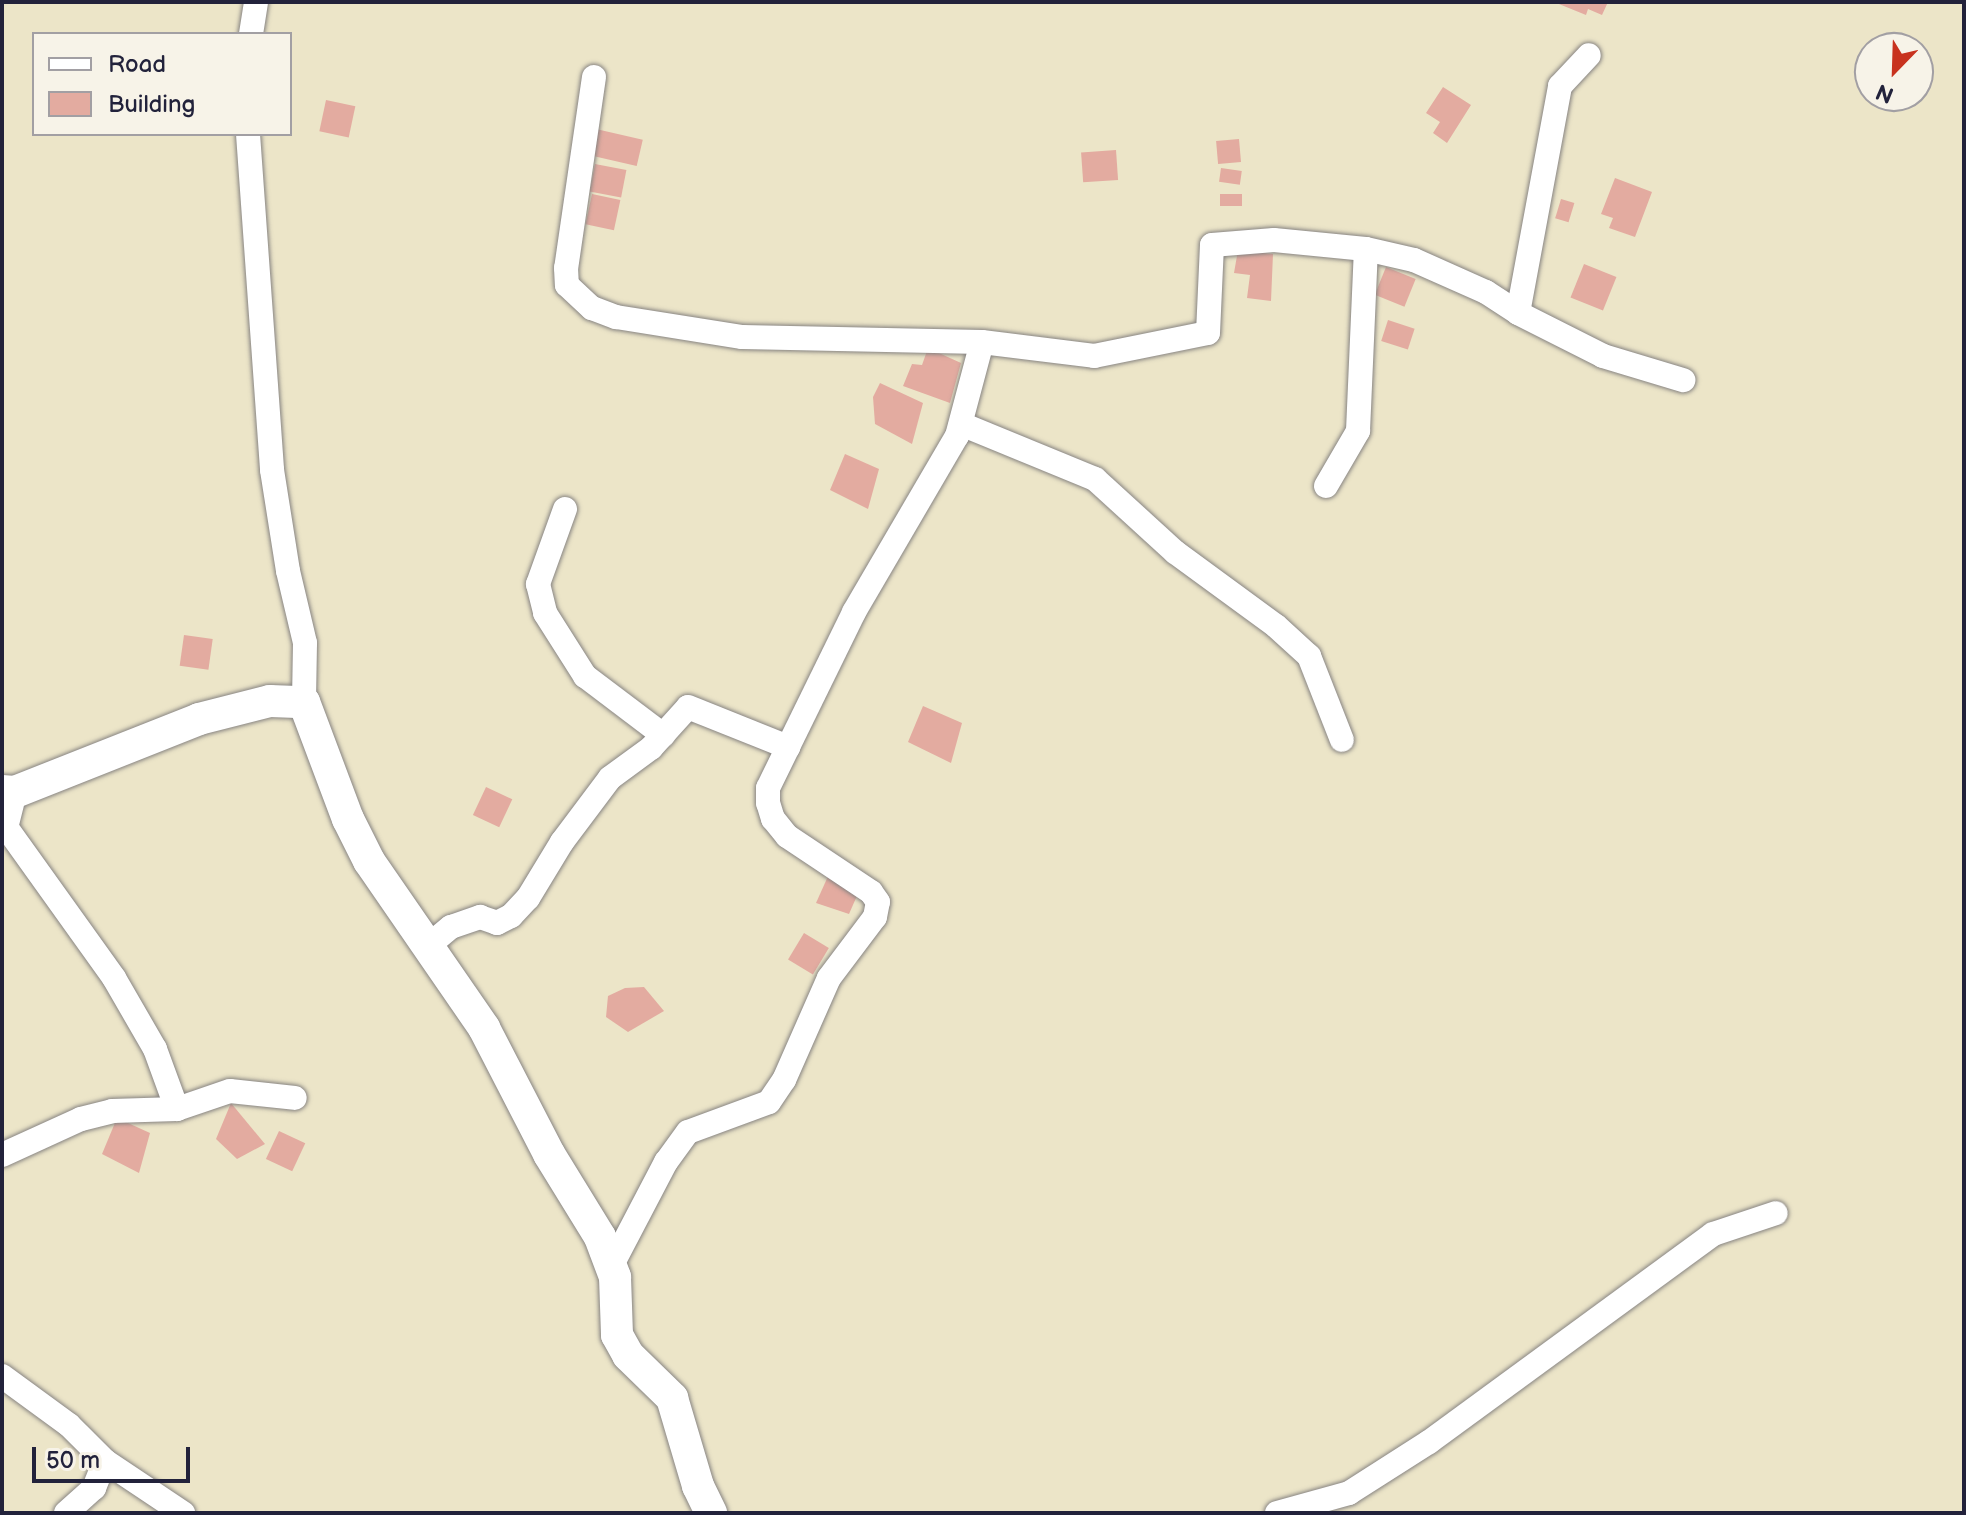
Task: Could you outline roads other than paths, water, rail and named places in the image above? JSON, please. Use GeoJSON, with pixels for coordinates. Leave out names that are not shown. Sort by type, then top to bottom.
{"type":"FeatureCollection","features":[{"type":"Feature","properties":{"kind":"main road"},"geometry":{"type":"LineString","coordinates":[[9,792],[199,719],[270,701],[304,702],[348,819],[369,861],[484,1028],[549,1154],[600,1237],[615,1277],[617,1335],[628,1355],[672,1398],[698,1486],[711,1513]]}},
{"type":"Feature","properties":{"kind":"street"},"geometry":{"type":"LineString","coordinates":[[251,32],[256,2]]}},
{"type":"Feature","properties":{"kind":"street"},"geometry":{"type":"LineString","coordinates":[[1518,313],[1560,86],[1589,55]]}},
{"type":"Feature","properties":{"kind":"street"},"geometry":{"type":"LineString","coordinates":[[594,77],[566,268],[567,285],[592,308],[616,317],[742,337],[982,342],[1094,356],[1208,333],[1212,245],[1274,240],[1366,249],[1414,260],[1486,292],[1518,313],[1603,356],[1683,380]]}},
{"type":"Feature","properties":{"kind":"street"},"geometry":{"type":"LineString","coordinates":[[248,136],[272,470],[288,571],[305,643],[304,702]]}},
{"type":"Feature","properties":{"kind":"street"},"geometry":{"type":"LineString","coordinates":[[1326,486],[1358,431],[1366,249]]}},
{"type":"Feature","properties":{"kind":"street"},"geometry":{"type":"LineString","coordinates":[[611,1267],[666,1162],[688,1132],[769,1102],[784,1080],[829,978],[875,917],[878,902],[871,892],[787,836],[773,819],[768,788],[854,612],[961,424],[982,342]]}},
{"type":"Feature","properties":{"kind":"street"},"geometry":{"type":"LineString","coordinates":[[961,424],[1095,479],[1175,552],[1276,626],[1309,656],[1342,740]]}},
{"type":"Feature","properties":{"kind":"street"},"geometry":{"type":"LineString","coordinates":[[565,509],[538,584],[545,613],[585,676],[663,735]]}},
{"type":"Feature","properties":{"kind":"street"},"geometry":{"type":"LineString","coordinates":[[428,946],[451,927],[480,917],[497,923],[511,916],[528,898],[562,842],[610,778],[651,748],[688,707],[788,747]]}},
{"type":"Feature","properties":{"kind":"street"},"geometry":{"type":"LineString","coordinates":[[9,792],[6,827],[114,978],[155,1049],[177,1109]]}},
{"type":"Feature","properties":{"kind":"street"},"geometry":{"type":"LineString","coordinates":[[2,1155],[81,1119],[112,1111],[177,1109],[230,1091],[295,1098]]}},
{"type":"Feature","properties":{"kind":"street"},"geometry":{"type":"LineString","coordinates":[[1277,1513],[1330,1506],[1429,1442],[1713,1234],[1776,1213]]}},
{"type":"Feature","properties":{"kind":"street"},"geometry":{"type":"LineString","coordinates":[[2,1376],[69,1425],[105,1461],[183,1513]]}},
{"type":"Feature","properties":{"kind":"street"},"geometry":{"type":"LineString","coordinates":[[66,1513],[94,1488],[105,1461]]}}]}
